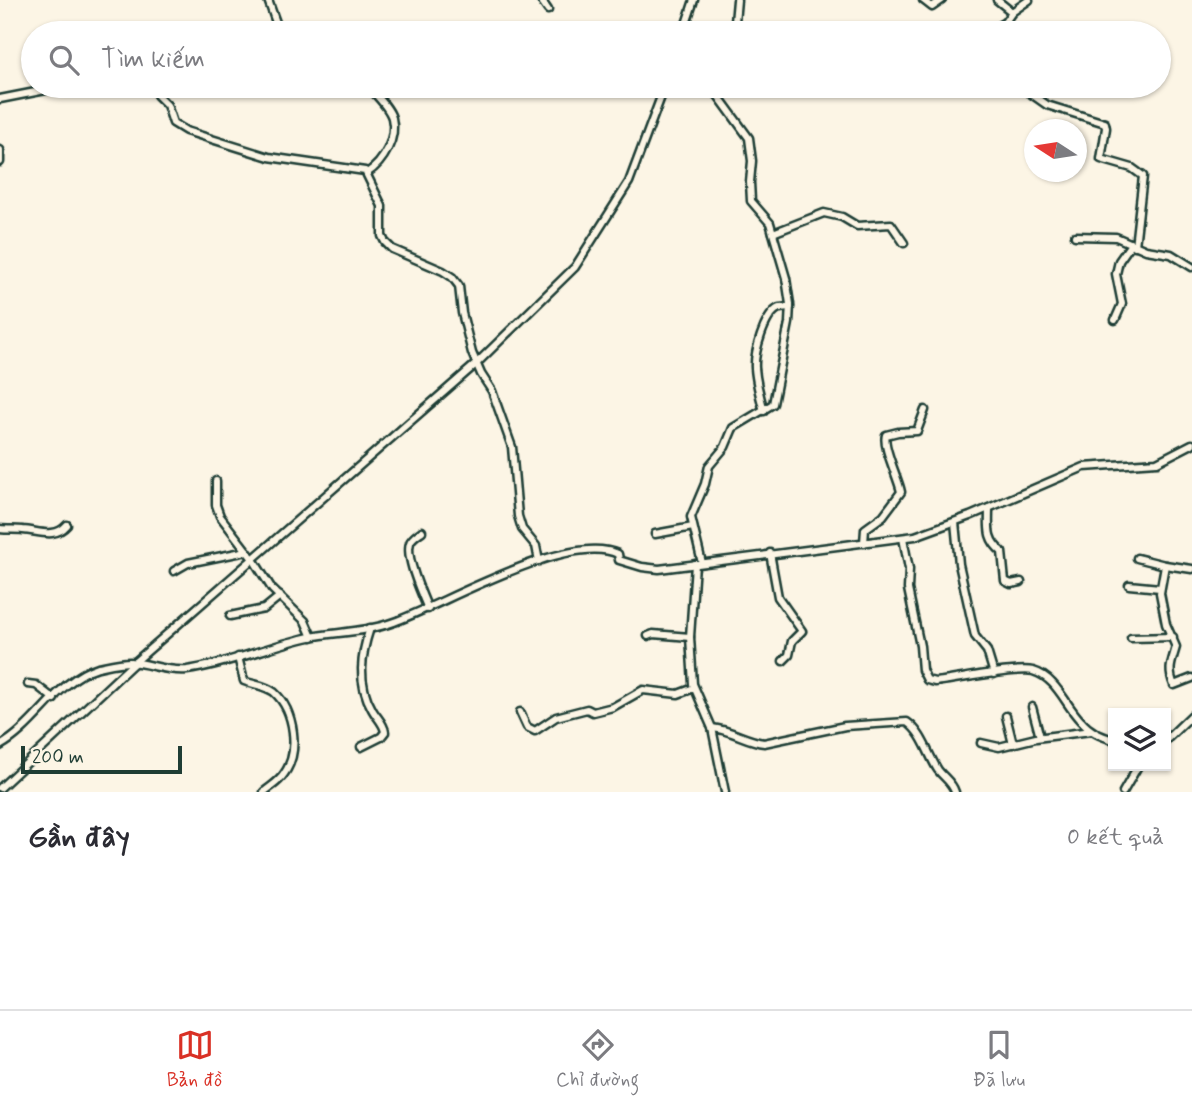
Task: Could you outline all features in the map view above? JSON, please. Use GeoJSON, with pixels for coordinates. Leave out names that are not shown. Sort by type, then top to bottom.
{"type":"FeatureCollection","features":[{"type":"Feature","properties":{"kind":"street"},"geometry":{"type":"LineString","coordinates":[[268,0],[275,21]]}},
{"type":"Feature","properties":{"kind":"street"},"geometry":{"type":"LineString","coordinates":[[541,0],[548,10]]}},
{"type":"Feature","properties":{"kind":"street"},"geometry":{"type":"LineString","coordinates":[[687,21],[694,0]]}},
{"type":"Feature","properties":{"kind":"street"},"geometry":{"type":"LineString","coordinates":[[735,21],[737,0]]}},
{"type":"Feature","properties":{"kind":"street"},"geometry":{"type":"LineString","coordinates":[[923,0],[932,6],[942,0]]}},
{"type":"Feature","properties":{"kind":"street"},"geometry":{"type":"LineString","coordinates":[[997,0],[1012,12]]}},
{"type":"Feature","properties":{"kind":"street"},"geometry":{"type":"LineString","coordinates":[[1006,21],[1012,12],[1029,0]]}},
{"type":"Feature","properties":{"kind":"street"},"geometry":{"type":"LineString","coordinates":[[0,99],[21,95]]}},
{"type":"Feature","properties":{"kind":"street"},"geometry":{"type":"LineString","coordinates":[[160,98],[167,106],[171,120],[183,130],[269,157],[355,168],[367,173],[382,206],[382,236],[385,242],[392,249],[443,271],[459,286],[467,335],[476,364],[492,391],[510,442],[518,516],[522,529],[536,546],[540,561]]}},
{"type":"Feature","properties":{"kind":"street"},"geometry":{"type":"LineString","coordinates":[[367,173],[388,150],[391,142],[392,122],[388,111],[378,98]]}},
{"type":"Feature","properties":{"kind":"street"},"geometry":{"type":"LineString","coordinates":[[0,788],[135,662],[476,364],[575,267],[629,182],[660,98]]}},
{"type":"Feature","properties":{"kind":"street"},"geometry":{"type":"LineString","coordinates":[[720,98],[749,138],[752,161],[751,201],[770,223],[786,278],[790,307],[775,399],[769,408],[733,428],[725,447],[709,466],[705,484],[691,517],[699,546],[690,637],[694,688],[712,729],[725,792]]}},
{"type":"Feature","properties":{"kind":"street"},"geometry":{"type":"LineString","coordinates":[[1037,98],[1047,105],[1105,124],[1101,159],[1132,168],[1143,176],[1133,245],[1119,261],[1116,274],[1122,304],[1115,320]]}},
{"type":"Feature","properties":{"kind":"street"},"geometry":{"type":"LineString","coordinates":[[0,150],[0,162]]}},
{"type":"Feature","properties":{"kind":"street"},"geometry":{"type":"LineString","coordinates":[[773,233],[824,213],[842,217],[857,226],[891,224],[904,243]]}},
{"type":"Feature","properties":{"kind":"street"},"geometry":{"type":"LineString","coordinates":[[1074,236],[1116,237],[1133,245],[1171,254],[1192,267]]}},
{"type":"Feature","properties":{"kind":"street"},"geometry":{"type":"LineString","coordinates":[[764,411],[755,367],[763,330],[779,308],[790,307]]}},
{"type":"Feature","properties":{"kind":"street"},"geometry":{"type":"LineString","coordinates":[[863,543],[865,529],[883,516],[901,492],[884,439],[890,433],[917,431],[925,410]]}},
{"type":"Feature","properties":{"kind":"street"},"geometry":{"type":"LineString","coordinates":[[0,746],[19,734],[74,679],[99,667],[135,662],[185,670],[312,637],[391,623],[540,561],[580,550],[602,549],[618,554],[619,560],[659,569],[903,538],[955,522],[1084,467],[1157,462],[1192,444]]}},
{"type":"Feature","properties":{"kind":"street"},"geometry":{"type":"LineString","coordinates":[[216,481],[216,505],[220,516],[272,589],[305,621],[312,637]]}},
{"type":"Feature","properties":{"kind":"street"},"geometry":{"type":"LineString","coordinates":[[989,508],[991,540],[1002,552],[1005,581],[1021,582]]}},
{"type":"Feature","properties":{"kind":"street"},"geometry":{"type":"LineString","coordinates":[[955,522],[959,564],[975,636],[987,651],[994,674]]}},
{"type":"Feature","properties":{"kind":"street"},"geometry":{"type":"LineString","coordinates":[[0,529],[48,534],[61,531],[67,525]]}},
{"type":"Feature","properties":{"kind":"street"},"geometry":{"type":"LineString","coordinates":[[655,534],[693,527]]}},
{"type":"Feature","properties":{"kind":"street"},"geometry":{"type":"LineString","coordinates":[[422,531],[411,540],[409,549],[418,586],[428,609]]}},
{"type":"Feature","properties":{"kind":"street"},"geometry":{"type":"LineString","coordinates":[[903,538],[909,569],[908,589],[924,676],[930,682],[1034,671],[1056,687],[1079,720],[1091,731],[1108,738]]}},
{"type":"Feature","properties":{"kind":"street"},"geometry":{"type":"LineString","coordinates":[[174,571],[188,563],[247,551]]}},
{"type":"Feature","properties":{"kind":"street"},"geometry":{"type":"LineString","coordinates":[[771,553],[778,597],[802,631],[792,641],[789,655],[783,661]]}},
{"type":"Feature","properties":{"kind":"street"},"geometry":{"type":"LineString","coordinates":[[1137,558],[1192,569]]}},
{"type":"Feature","properties":{"kind":"street"},"geometry":{"type":"LineString","coordinates":[[1165,565],[1160,588],[1164,615],[1177,647],[1169,670],[1174,685],[1192,678]]}},
{"type":"Feature","properties":{"kind":"street"},"geometry":{"type":"LineString","coordinates":[[1129,585],[1160,588]]}},
{"type":"Feature","properties":{"kind":"street"},"geometry":{"type":"LineString","coordinates":[[230,616],[264,609],[280,596]]}},
{"type":"Feature","properties":{"kind":"street"},"geometry":{"type":"LineString","coordinates":[[361,747],[381,737],[385,732],[385,727],[365,695],[362,677],[361,663],[370,628]]}},
{"type":"Feature","properties":{"kind":"street"},"geometry":{"type":"LineString","coordinates":[[648,636],[653,634],[690,637]]}},
{"type":"Feature","properties":{"kind":"street"},"geometry":{"type":"LineString","coordinates":[[1132,638],[1173,637]]}},
{"type":"Feature","properties":{"kind":"street"},"geometry":{"type":"LineString","coordinates":[[238,657],[244,681],[265,687],[275,693],[284,705],[294,742],[289,765],[277,782],[264,792]]}},
{"type":"Feature","properties":{"kind":"street"},"geometry":{"type":"LineString","coordinates":[[28,684],[36,685],[54,699]]}},
{"type":"Feature","properties":{"kind":"street"},"geometry":{"type":"LineString","coordinates":[[520,712],[532,731],[566,714],[613,707],[643,690],[678,694],[694,688]]}},
{"type":"Feature","properties":{"kind":"street"},"geometry":{"type":"LineString","coordinates":[[1032,707],[1040,737]]}},
{"type":"Feature","properties":{"kind":"street"},"geometry":{"type":"LineString","coordinates":[[1171,735],[1192,715]]}},
{"type":"Feature","properties":{"kind":"street"},"geometry":{"type":"LineString","coordinates":[[1006,716],[1013,744]]}},
{"type":"Feature","properties":{"kind":"street"},"geometry":{"type":"LineString","coordinates":[[712,729],[724,729],[751,741],[764,743],[845,726],[907,722],[914,728],[955,792]]}},
{"type":"Feature","properties":{"kind":"street"},"geometry":{"type":"LineString","coordinates":[[981,743],[999,747],[1040,737],[1091,731]]}},
{"type":"Feature","properties":{"kind":"street"},"geometry":{"type":"LineString","coordinates":[[1123,792],[1136,771]]}}]}
